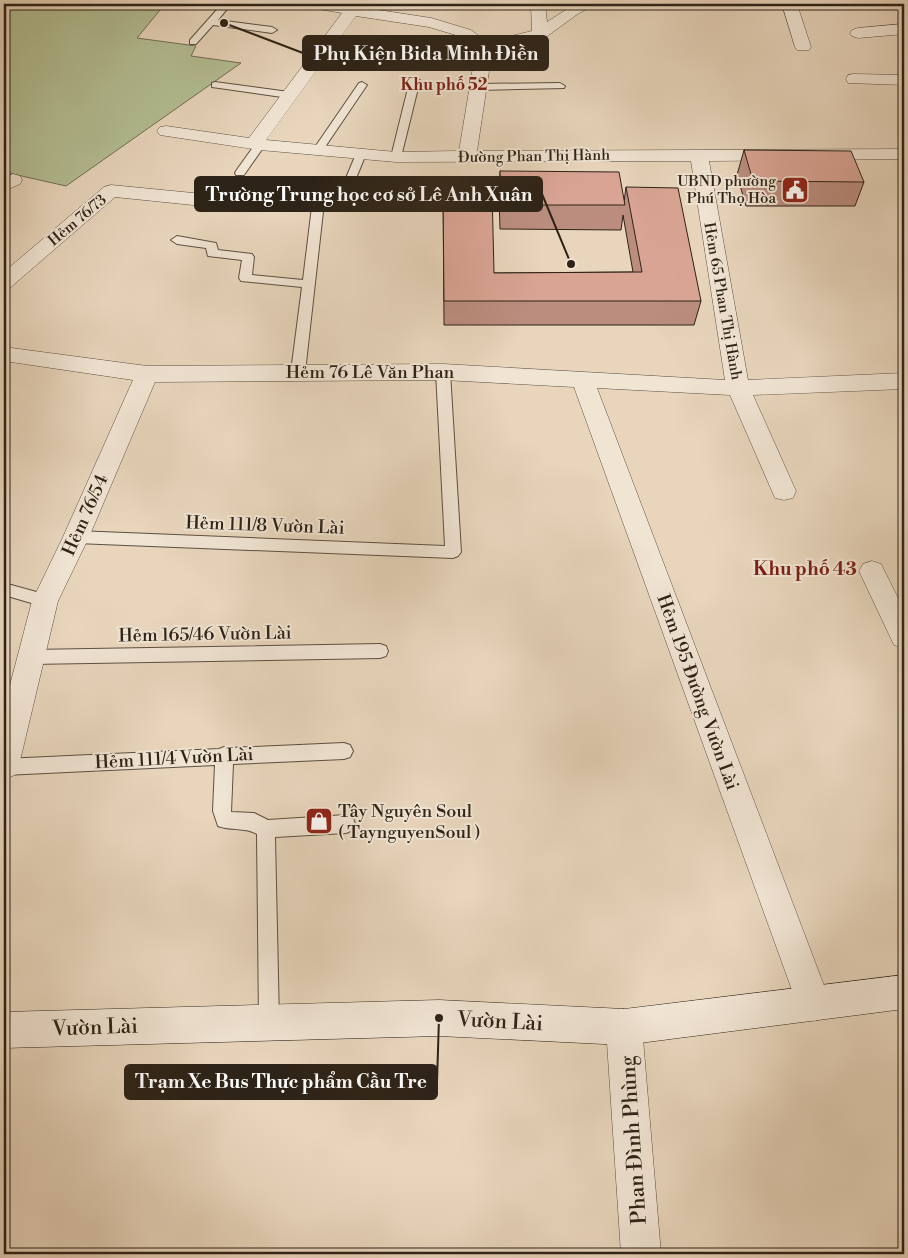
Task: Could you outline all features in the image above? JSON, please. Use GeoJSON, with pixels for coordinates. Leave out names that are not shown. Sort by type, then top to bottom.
{"type":"FeatureCollection","features":[{"type":"Feature","properties":{"kind":"street"},"geometry":{"type":"LineString","coordinates":[[312,4],[431,23],[465,33],[484,48]]}},
{"type":"Feature","properties":{"kind":"street"},"geometry":{"type":"LineString","coordinates":[[538,4],[540,34]]}},
{"type":"Feature","properties":{"kind":"street"},"geometry":{"type":"LineString","coordinates":[[484,48],[540,34],[574,10],[587,4]]}},
{"type":"Feature","properties":{"kind":"street"},"geometry":{"type":"LineString","coordinates":[[789,4],[803,47]]}},
{"type":"Feature","properties":{"kind":"street"},"geometry":{"type":"LineString","coordinates":[[257,144],[289,96],[352,11]]}},
{"type":"Feature","properties":{"kind":"street"},"geometry":{"type":"LineString","coordinates":[[858,32],[904,29]]}},
{"type":"Feature","properties":{"kind":"street"},"geometry":{"type":"LineString","coordinates":[[467,157],[484,48]]}},
{"type":"Feature","properties":{"kind":"street"},"geometry":{"type":"LineString","coordinates":[[854,79],[904,80]]}},
{"type":"Feature","properties":{"kind":"street","name":"Đường Phan Thị Hành"},"geometry":{"type":"LineString","coordinates":[[166,131],[257,144],[396,157],[698,154],[903,156]]}},
{"type":"Feature","properties":{"kind":"street","name":"Hẻm 65 Phan Thị Hành"},"geometry":{"type":"LineString","coordinates":[[698,154],[738,388],[784,491]]}},
{"type":"Feature","properties":{"kind":"street","name":"Hẻm 76/73"},"geometry":{"type":"LineString","coordinates":[[4,282],[111,191],[193,199]]}},
{"type":"Feature","properties":{"kind":"street","name":"Hẻm 76 Lê Văn Phan"},"geometry":{"type":"LineString","coordinates":[[4,354],[147,374],[443,372],[738,388],[904,381]]}},
{"type":"Feature","properties":{"kind":"street","name":"Hẻm 76/54"},"geometry":{"type":"LineString","coordinates":[[4,766],[45,601],[76,537],[147,374]]}},
{"type":"Feature","properties":{"kind":"street","name":"Hẻm 195 Đường Vườn Lài"},"geometry":{"type":"LineString","coordinates":[[582,379],[814,1004]]}},
{"type":"Feature","properties":{"kind":"street"},"geometry":{"type":"LineString","coordinates":[[872,571],[904,636]]}},
{"type":"Feature","properties":{"kind":"street","name":"Vườn Lài"},"geometry":{"type":"LineString","coordinates":[[4,1030],[439,1018],[624,1027],[904,992]]}},
{"type":"Feature","properties":{"kind":"street","name":"Phan Đình Phùng"},"geometry":{"type":"LineString","coordinates":[[624,1027],[641,1254]]}},
{"type":"Feature","properties":{"kind":"lane"},"geometry":{"type":"LineString","coordinates":[[193,42],[226,4]]}},
{"type":"Feature","properties":{"kind":"lane"},"geometry":{"type":"LineString","coordinates":[[211,22],[272,30]]}},
{"type":"Feature","properties":{"kind":"lane"},"geometry":{"type":"LineString","coordinates":[[396,157],[415,80]]}},
{"type":"Feature","properties":{"kind":"lane"},"geometry":{"type":"LineString","coordinates":[[215,85],[289,96]]}},
{"type":"Feature","properties":{"kind":"lane"},"geometry":{"type":"LineString","coordinates":[[318,150],[362,85]]}},
{"type":"Feature","properties":{"kind":"lane"},"geometry":{"type":"LineString","coordinates":[[478,87],[560,86]]}},
{"type":"Feature","properties":{"kind":"lane"},"geometry":{"type":"LineString","coordinates":[[240,173],[257,144]]}},
{"type":"Feature","properties":{"kind":"lane"},"geometry":{"type":"LineString","coordinates":[[298,372],[321,182],[350,181],[361,154]]}},
{"type":"Feature","properties":{"kind":"lane"},"geometry":{"type":"LineString","coordinates":[[177,240],[212,245],[212,253],[248,257],[245,278],[308,284]]}},
{"type":"Feature","properties":{"kind":"lane","name":"Hẻm 111/8 Vườn Lài"},"geometry":{"type":"LineString","coordinates":[[76,537],[453,552],[443,372]]}},
{"type":"Feature","properties":{"kind":"lane"},"geometry":{"type":"LineString","coordinates":[[4,589],[45,601]]}},
{"type":"Feature","properties":{"kind":"lane","name":"Hẻm 165/46 Vườn Lài"},"geometry":{"type":"LineString","coordinates":[[30,657],[380,651]]}},
{"type":"Feature","properties":{"kind":"lane","name":"Hẻm 111/4 Vườn Lài"},"geometry":{"type":"LineString","coordinates":[[4,766],[344,751]]}},
{"type":"Feature","properties":{"kind":"lane"},"geometry":{"type":"LineString","coordinates":[[224,755],[222,811],[225,820],[254,822],[266,828],[346,824]]}},
{"type":"Feature","properties":{"kind":"lane"},"geometry":{"type":"LineString","coordinates":[[266,828],[269,1022]]}},
{"type":"Feature","properties":{"kind":"green space"},"geometry":{"type":"Polygon","coordinates":[[[4,4],[165,4],[137,38],[196,46],[191,56],[241,63],[66,186],[4,172],[4,4]]]}},
{"type":"Feature","properties":{"kind":"building"},"geometry":{"type":"Polygon","coordinates":[[[744,150],[851,151],[864,182],[753,181],[744,150]]]}},
{"type":"Feature","properties":{"kind":"building"},"geometry":{"type":"Polygon","coordinates":[[[500,171],[619,172],[625,205],[501,205],[500,171]]]}},
{"type":"Feature","properties":{"kind":"building"},"geometry":{"type":"Polygon","coordinates":[[[626,187],[678,188],[701,301],[444,301],[443,189],[492,190],[494,273],[642,272],[626,187]]]}},
{"type":"Feature","properties":{"kind":"place","name":"Phụ Kiện Bida Minh Điền"},"geometry":{"type":"Point","coordinates":[224,23]}},
{"type":"Feature","properties":{"kind":"place","name":"UBND phường Phú Thọ Hòa"},"geometry":{"type":"Point","coordinates":[795,190]}},
{"type":"Feature","properties":{"kind":"place","name":"Trường Trung học cơ sở Lê Anh Xuân"},"geometry":{"type":"Point","coordinates":[571,264]}},
{"type":"Feature","properties":{"kind":"place","name":"Tây Nguyên Soul ( TaynguyenSoul )"},"geometry":{"type":"Point","coordinates":[319,821]}},
{"type":"Feature","properties":{"kind":"place","name":"Trạm Xe Bus Thực phẩm Cầu Tre"},"geometry":{"type":"Point","coordinates":[439,1018]}},
{"type":"Feature","properties":{"kind":"district","name":"Khu phố 52"},"geometry":{"type":"Point","coordinates":[444,84]}},
{"type":"Feature","properties":{"kind":"district","name":"Khu phố 43"},"geometry":{"type":"Point","coordinates":[805,568]}}]}
